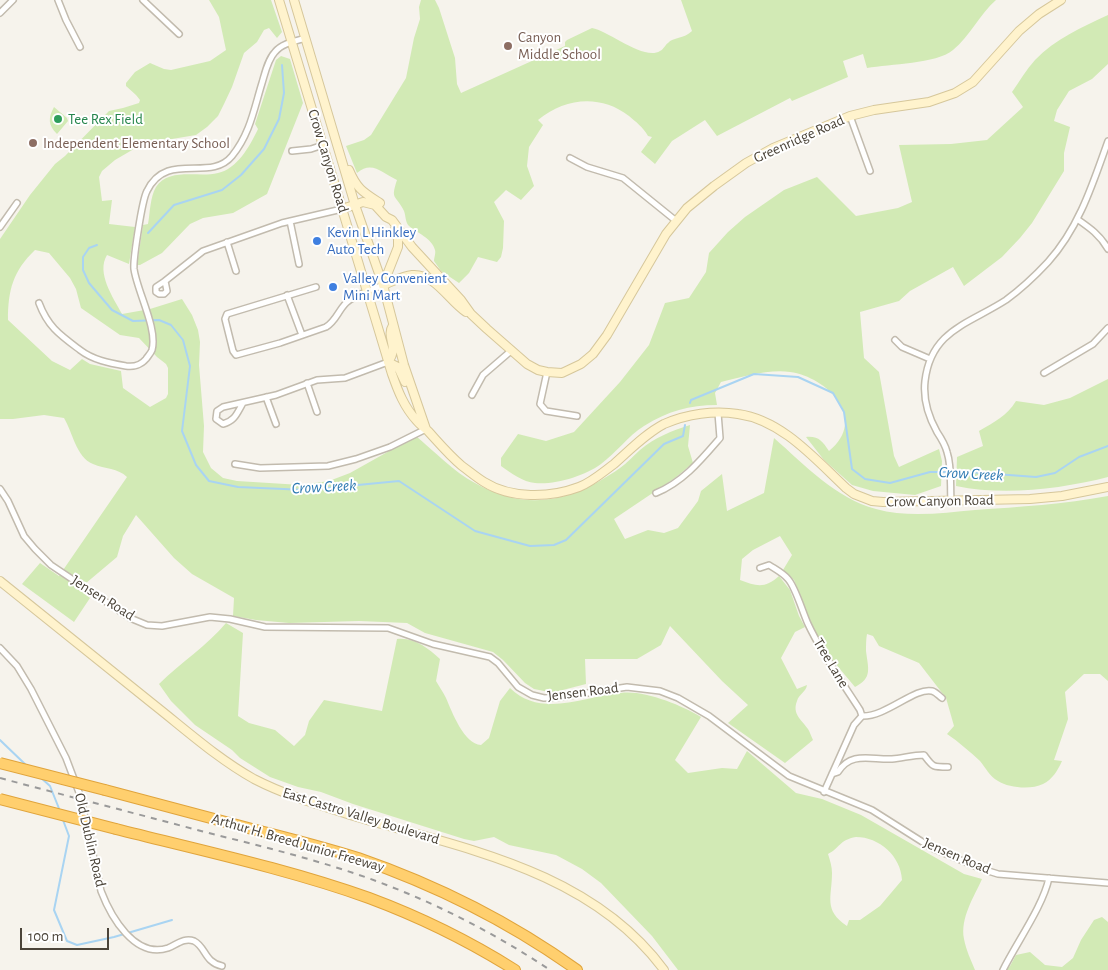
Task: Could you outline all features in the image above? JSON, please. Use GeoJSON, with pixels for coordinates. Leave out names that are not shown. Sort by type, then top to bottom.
{"type":"FeatureCollection","features":[{"type":"Feature","properties":{"kind":"highway","name":"Arthur H. Breed Junior Freeway"},"geometry":{"type":"LineString","coordinates":[[0,763],[308,843],[357,858],[440,890],[486,913],[577,970]]}},
{"type":"Feature","properties":{"kind":"highway"},"geometry":{"type":"LineString","coordinates":[[0,799],[305,878],[369,898],[443,930],[515,970]]}},
{"type":"Feature","properties":{"kind":"main road","name":"Crow Canyon Road"},"geometry":{"type":"LineString","coordinates":[[279,0],[388,362],[402,400],[418,423],[456,461],[484,482],[504,490],[532,495],[568,490],[591,481],[614,464],[648,434],[663,425],[682,417],[718,413],[738,414],[757,418],[784,432],[846,488],[854,494],[872,501],[1030,500],[1108,487]]}},
{"type":"Feature","properties":{"kind":"main road","name":"Crow Canyon Road"},"geometry":{"type":"LineString","coordinates":[[294,0],[355,205],[383,285],[404,364],[426,429]]}},
{"type":"Feature","properties":{"kind":"main road","name":"Greenridge Road"},"geometry":{"type":"LineString","coordinates":[[547,372],[562,373],[581,364],[593,354],[607,335],[656,250],[676,220],[714,186],[773,148],[850,116],[874,110],[930,102],[955,93],[977,77],[1019,31],[1039,14],[1061,0]]}},
{"type":"Feature","properties":{"kind":"main road"},"geometry":{"type":"LineString","coordinates":[[340,152],[360,190],[380,202],[412,247],[461,300],[471,314],[527,364],[547,372]]}},
{"type":"Feature","properties":{"kind":"main road"},"geometry":{"type":"LineString","coordinates":[[342,209],[369,202],[394,223],[398,247],[383,285]]}},
{"type":"Feature","properties":{"kind":"main road"},"geometry":{"type":"LineString","coordinates":[[383,285],[411,275],[426,277],[464,311],[471,314]]}},
{"type":"Feature","properties":{"kind":"main road"},"geometry":{"type":"LineString","coordinates":[[393,325],[390,333],[394,349],[393,356],[388,362],[398,367],[407,387],[419,405]]}},
{"type":"Feature","properties":{"kind":"main road","name":"East Castro Valley Boulevard"},"geometry":{"type":"LineString","coordinates":[[0,581],[212,751],[252,778],[294,798],[490,856],[536,873],[582,896],[625,929],[664,970]]}},
{"type":"Feature","properties":{"kind":"street"},"geometry":{"type":"LineString","coordinates":[[0,12],[13,0]]}},
{"type":"Feature","properties":{"kind":"street"},"geometry":{"type":"LineString","coordinates":[[58,0],[80,47]]}},
{"type":"Feature","properties":{"kind":"street"},"geometry":{"type":"LineString","coordinates":[[143,0],[179,34]]}},
{"type":"Feature","properties":{"kind":"street"},"geometry":{"type":"LineString","coordinates":[[39,303],[45,318],[59,335],[87,355],[108,363],[132,367],[143,362],[152,352],[152,332],[134,269],[142,206],[146,193],[154,180],[165,172],[178,168],[219,166],[232,156],[247,132],[264,75],[274,52],[280,47],[306,38]]}},
{"type":"Feature","properties":{"kind":"street"},"geometry":{"type":"LineString","coordinates":[[850,116],[870,171]]}},
{"type":"Feature","properties":{"kind":"street"},"geometry":{"type":"LineString","coordinates":[[951,501],[950,468],[947,451],[929,416],[925,401],[925,382],[930,360],[946,335],[956,327],[993,308],[1024,286],[1049,260],[1076,219],[1089,193],[1108,141]]}},
{"type":"Feature","properties":{"kind":"street"},"geometry":{"type":"LineString","coordinates":[[292,151],[311,149],[324,145]]}},
{"type":"Feature","properties":{"kind":"street"},"geometry":{"type":"LineString","coordinates":[[570,158],[587,167],[623,178],[676,220]]}},
{"type":"Feature","properties":{"kind":"street"},"geometry":{"type":"LineString","coordinates":[[0,227],[17,203]]}},
{"type":"Feature","properties":{"kind":"street"},"geometry":{"type":"LineString","coordinates":[[165,281],[203,251],[290,221],[342,209]]}},
{"type":"Feature","properties":{"kind":"street"},"geometry":{"type":"LineString","coordinates":[[1076,219],[1094,231],[1103,240],[1108,249]]}},
{"type":"Feature","properties":{"kind":"street"},"geometry":{"type":"LineString","coordinates":[[290,221],[299,264]]}},
{"type":"Feature","properties":{"kind":"street"},"geometry":{"type":"LineString","coordinates":[[227,242],[236,271]]}},
{"type":"Feature","properties":{"kind":"street"},"geometry":{"type":"LineString","coordinates":[[316,287],[227,314],[225,319],[233,351],[236,355],[302,336],[330,324],[349,300],[383,285]]}},
{"type":"Feature","properties":{"kind":"street"},"geometry":{"type":"LineString","coordinates":[[288,295],[302,336]]}},
{"type":"Feature","properties":{"kind":"street"},"geometry":{"type":"LineString","coordinates":[[1044,373],[1093,344],[1108,328]]}},
{"type":"Feature","properties":{"kind":"street"},"geometry":{"type":"LineString","coordinates":[[896,340],[902,347],[930,360]]}},
{"type":"Feature","properties":{"kind":"street"},"geometry":{"type":"LineString","coordinates":[[472,395],[483,375],[512,350]]}},
{"type":"Feature","properties":{"kind":"street"},"geometry":{"type":"LineString","coordinates":[[242,403],[236,417],[228,423],[223,424],[216,419],[219,409],[242,403],[266,397],[307,383],[345,378],[388,362]]}},
{"type":"Feature","properties":{"kind":"street"},"geometry":{"type":"LineString","coordinates":[[547,372],[540,404],[542,408],[546,411],[576,416]]}},
{"type":"Feature","properties":{"kind":"street"},"geometry":{"type":"LineString","coordinates":[[307,383],[317,412]]}},
{"type":"Feature","properties":{"kind":"street"},"geometry":{"type":"LineString","coordinates":[[266,397],[276,424]]}},
{"type":"Feature","properties":{"kind":"street"},"geometry":{"type":"LineString","coordinates":[[656,493],[670,488],[696,466],[720,438],[718,413]]}},
{"type":"Feature","properties":{"kind":"street"},"geometry":{"type":"LineString","coordinates":[[235,464],[260,468],[328,466],[356,459],[390,447],[426,429]]}},
{"type":"Feature","properties":{"kind":"street","name":"Jensen Road"},"geometry":{"type":"LineString","coordinates":[[0,488],[24,536],[35,550],[86,589],[130,618],[147,625],[162,626],[210,617],[230,619],[265,627],[388,628],[433,644],[490,657],[498,663],[518,686],[532,695],[544,698],[627,687],[660,691],[678,698],[708,716],[789,776],[824,792],[872,810],[932,848],[998,874],[1108,883]]}},
{"type":"Feature","properties":{"kind":"street","name":"Tree Lane"},"geometry":{"type":"LineString","coordinates":[[760,568],[769,565],[788,579],[824,654],[862,716]]}},
{"type":"Feature","properties":{"kind":"street","name":"Old Dublin Road"},"geometry":{"type":"LineString","coordinates":[[0,648],[17,666],[31,689],[66,758],[80,796],[101,891],[114,920],[140,946],[162,949],[188,940],[200,946],[206,957],[215,964],[222,966]]}},
{"type":"Feature","properties":{"kind":"street"},"geometry":{"type":"LineString","coordinates":[[824,792],[854,724],[862,716],[880,714],[911,697],[930,691],[935,692],[942,698]]}},
{"type":"Feature","properties":{"kind":"street"},"geometry":{"type":"LineString","coordinates":[[832,774],[838,772],[841,767],[853,759],[864,757],[889,759],[924,755],[929,764],[934,767],[948,767]]}},
{"type":"Feature","properties":{"kind":"street"},"geometry":{"type":"LineString","coordinates":[[1004,970],[1044,894],[1049,878]]}},
{"type":"Feature","properties":{"kind":"green space"},"geometry":{"type":"Polygon","coordinates":[[[209,0],[271,0],[282,32],[277,38],[269,28],[264,30],[257,42],[244,53],[232,87],[218,116],[207,127],[196,135],[139,146],[115,160],[102,171],[99,177],[102,201],[112,200],[109,224],[135,227],[129,264],[107,255],[104,262],[103,269],[107,285],[122,314],[150,309],[182,299],[192,315],[198,330],[204,426],[203,452],[211,468],[223,478],[237,481],[301,485],[329,481],[350,473],[416,436],[459,473],[475,483],[513,498],[550,499],[585,488],[623,466],[652,441],[690,425],[688,446],[693,463],[675,478],[614,519],[625,539],[648,530],[664,533],[678,528],[698,501],[701,491],[722,474],[727,511],[764,493],[774,438],[834,489],[861,504],[888,512],[938,513],[1042,505],[1108,496],[1108,681],[1100,674],[1084,674],[1065,692],[1068,719],[1054,760],[1062,761],[1052,777],[1043,784],[1026,788],[1008,785],[995,779],[980,761],[947,734],[954,726],[946,698],[919,663],[879,646],[873,636],[867,634],[868,672],[865,680],[855,687],[819,644],[794,580],[783,570],[792,555],[780,536],[753,550],[742,559],[740,580],[751,584],[765,585],[779,576],[790,590],[805,627],[795,632],[781,658],[797,689],[807,685],[798,699],[796,713],[808,729],[813,740],[785,763],[728,723],[748,705],[722,681],[670,626],[661,645],[637,659],[585,659],[586,684],[555,692],[534,689],[525,683],[493,652],[425,633],[407,623],[359,621],[289,623],[233,616],[234,598],[192,574],[174,558],[136,515],[123,536],[117,557],[79,589],[90,598],[74,622],[22,584],[40,563],[59,576],[127,477],[120,472],[87,461],[79,450],[64,418],[44,415],[0,419],[0,239],[30,195],[55,164],[109,111],[139,103],[140,100],[126,86],[126,83],[135,72],[150,63],[171,70],[210,61],[226,50],[219,17],[209,0]],[[35,250],[17,273],[9,299],[8,320],[52,361],[70,370],[82,359],[90,364],[121,371],[123,388],[150,407],[166,398],[168,394],[168,368],[166,364],[139,338],[120,335],[81,308],[76,289],[70,278],[49,253],[35,250]]]}},
{"type":"Feature","properties":{"kind":"green space"},"geometry":{"type":"Polygon","coordinates":[[[421,0],[435,0],[439,8],[455,58],[457,84],[461,93],[565,46],[567,40],[592,28],[636,49],[653,53],[660,51],[670,41],[692,31],[681,0],[996,0],[959,44],[945,55],[912,63],[867,68],[863,54],[843,61],[848,77],[792,101],[790,98],[717,136],[705,120],[672,141],[655,164],[641,152],[652,137],[648,136],[637,123],[618,109],[606,104],[583,102],[571,103],[548,113],[538,120],[543,125],[529,147],[527,166],[534,186],[521,200],[506,190],[494,202],[504,221],[501,257],[497,262],[478,257],[469,273],[459,283],[441,271],[434,261],[435,251],[431,242],[412,229],[406,221],[404,211],[394,195],[397,180],[382,171],[372,168],[362,169],[357,173],[346,146],[364,140],[371,135],[406,78],[420,19],[419,7],[421,0]]]}},
{"type":"Feature","properties":{"kind":"green space"},"geometry":{"type":"Polygon","coordinates":[[[1108,15],[1108,64],[1092,79],[1069,91],[1057,110],[1054,121],[1070,127],[1064,153],[1064,171],[1032,223],[1020,238],[1002,257],[964,286],[953,267],[910,291],[899,301],[860,312],[864,358],[879,372],[894,456],[899,467],[939,449],[942,461],[941,486],[915,495],[873,491],[852,485],[824,460],[806,437],[814,437],[820,440],[829,451],[840,439],[845,426],[844,413],[838,401],[817,382],[804,376],[782,371],[756,374],[721,382],[715,393],[717,405],[697,406],[679,410],[653,421],[633,435],[601,464],[578,476],[552,483],[535,483],[522,479],[501,466],[501,458],[518,434],[546,441],[574,432],[620,382],[649,345],[665,303],[689,298],[706,272],[709,253],[745,217],[784,190],[817,177],[856,216],[898,208],[912,202],[899,145],[951,144],[987,140],[1023,107],[1012,92],[1035,60],[1060,40],[1108,15]]]}},
{"type":"Feature","properties":{"kind":"green space"},"geometry":{"type":"Polygon","coordinates":[[[281,56],[290,59],[303,103],[267,194],[233,213],[203,218],[190,224],[162,253],[137,265],[143,225],[148,224],[151,200],[156,187],[168,177],[185,174],[218,173],[225,171],[237,162],[258,129],[255,124],[276,60],[281,56]]]}},
{"type":"Feature","properties":{"kind":"green space","name":"Tee Rex Field"},"geometry":{"type":"Polygon","coordinates":[[[54,107],[68,121],[57,134],[52,128],[50,121],[54,107]]]}},
{"type":"Feature","properties":{"kind":"green space"},"geometry":{"type":"Polygon","coordinates":[[[1108,379],[1108,477],[1071,485],[1032,490],[974,489],[956,486],[957,457],[983,446],[979,431],[1004,415],[1016,401],[1044,405],[1070,398],[1108,379]]]}},
{"type":"Feature","properties":{"kind":"green space"},"geometry":{"type":"Polygon","coordinates":[[[226,623],[243,633],[238,716],[249,723],[275,730],[294,746],[305,735],[309,721],[324,700],[382,711],[397,639],[409,640],[426,647],[440,659],[436,681],[459,726],[469,739],[481,745],[489,738],[500,701],[510,688],[522,697],[549,704],[630,693],[662,699],[683,708],[701,717],[675,760],[688,773],[722,768],[737,769],[747,751],[796,793],[822,799],[861,815],[964,874],[982,879],[966,916],[963,931],[966,947],[975,970],[678,970],[652,936],[601,883],[582,869],[556,855],[509,845],[494,837],[474,841],[464,839],[270,777],[195,725],[171,701],[159,684],[226,623]],[[850,838],[828,854],[832,871],[830,896],[832,909],[839,920],[847,926],[849,920],[860,920],[880,906],[902,880],[898,863],[887,849],[873,840],[850,838]]]}},
{"type":"Feature","properties":{"kind":"green space"},"geometry":{"type":"Polygon","coordinates":[[[1102,917],[1108,922],[1108,970],[1006,970],[1016,955],[1030,952],[1045,965],[1062,967],[1073,958],[1081,940],[1094,920],[1102,917]]]}},
{"type":"Feature","properties":{"kind":"waterway","name":"Crow Creek"},"geometry":{"type":"LineString","coordinates":[[148,233],[174,205],[222,190],[241,175],[264,149],[279,119],[284,93],[282,65]]}},
{"type":"Feature","properties":{"kind":"waterway","name":"Crow Creek"},"geometry":{"type":"LineString","coordinates":[[97,245],[89,248],[83,257],[83,270],[89,283],[112,310],[133,321],[159,320],[171,325],[183,340],[190,366],[182,431],[196,465],[209,481],[238,487],[306,490],[399,481],[475,531],[530,546],[554,545],[566,540],[664,444],[683,436],[685,425]]}},
{"type":"Feature","properties":{"kind":"waterway","name":"Crow Creek"},"geometry":{"type":"LineString","coordinates":[[690,403],[691,400],[754,374],[798,377],[833,393],[844,412],[852,469],[865,479],[890,483],[930,472],[968,472],[1036,477],[1055,473],[1079,457],[1108,446]]}},
{"type":"Feature","properties":{"kind":"waterway"},"geometry":{"type":"LineString","coordinates":[[0,740],[27,766]]}},
{"type":"Feature","properties":{"kind":"waterway"},"geometry":{"type":"LineString","coordinates":[[40,777],[50,786],[60,811]]}},
{"type":"Feature","properties":{"kind":"waterway"},"geometry":{"type":"LineString","coordinates":[[63,820],[69,836],[54,910],[67,941],[77,945],[114,937],[172,920]]}},
{"type":"Feature","properties":{"kind":"railway"},"geometry":{"type":"LineString","coordinates":[[0,778],[283,852],[365,877],[413,896],[484,930],[550,970]]}},
{"type":"Feature","properties":{"kind":"place","name":"Canyon Middle School"},"geometry":{"type":"Point","coordinates":[508,46]}},
{"type":"Feature","properties":{"kind":"place","name":"Tee Rex Field"},"geometry":{"type":"Point","coordinates":[58,119]}},
{"type":"Feature","properties":{"kind":"place","name":"Independent Elementary School"},"geometry":{"type":"Point","coordinates":[33,143]}},
{"type":"Feature","properties":{"kind":"place","name":"Kevin L Hinkley Auto Tech"},"geometry":{"type":"Point","coordinates":[317,241]}},
{"type":"Feature","properties":{"kind":"place","name":"Valley Convenient Mini Mart"},"geometry":{"type":"Point","coordinates":[333,287]}}]}
